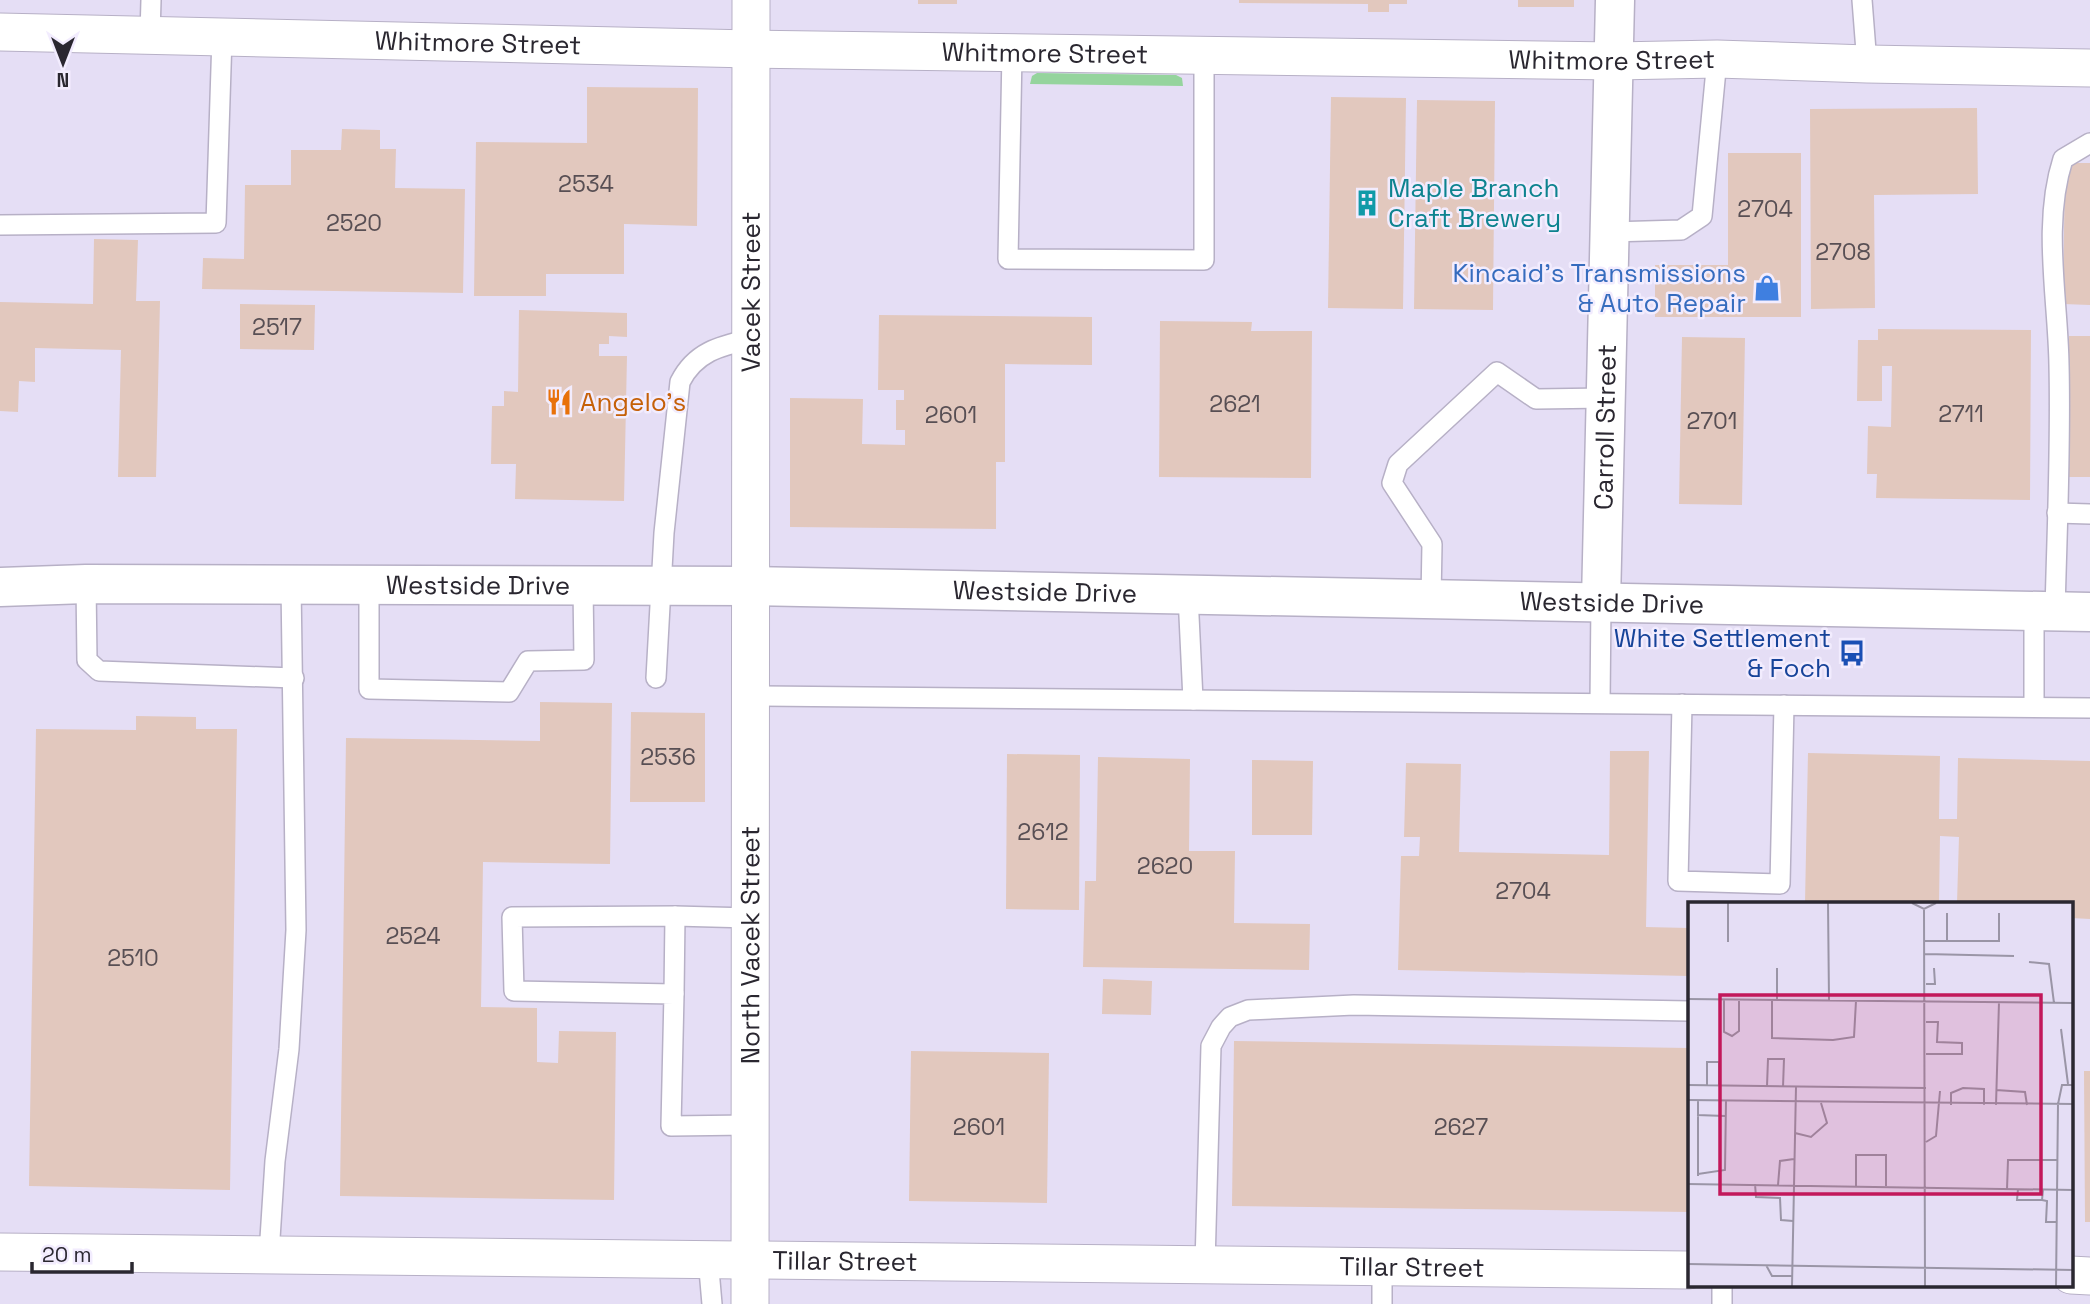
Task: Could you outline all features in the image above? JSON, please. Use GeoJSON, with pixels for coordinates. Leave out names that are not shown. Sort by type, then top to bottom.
{"type":"FeatureCollection","features":[{"type":"Feature","properties":{"kind":"main road","name":"Carroll Street"},"geometry":{"type":"LineString","coordinates":[[1601,602],[1615,0]]}},
{"type":"Feature","properties":{"kind":"main road","name":"Westside Drive"},"geometry":{"type":"LineString","coordinates":[[0,587],[86,584],[750,586],[2059,611]]}},
{"type":"Feature","properties":{"kind":"street","name":"Vacek Street"},"geometry":{"type":"LineString","coordinates":[[750,586],[751,0]]}},
{"type":"Feature","properties":{"kind":"street","name":"Whitmore Street"},"geometry":{"type":"LineString","coordinates":[[0,32],[150,18],[222,37],[751,49],[1615,61],[1717,60],[2090,68]]}},
{"type":"Feature","properties":{"kind":"street","name":"North Vacek Street"},"geometry":{"type":"LineString","coordinates":[[750,586],[750,1304]]}},
{"type":"Feature","properties":{"kind":"street","name":"Tillar Street"},"geometry":{"type":"LineString","coordinates":[[0,1252],[1688,1270]]}},
{"type":"Feature","properties":{"kind":"street"},"geometry":{"type":"LineString","coordinates":[[2072,1276],[2090,1276]]}},
{"type":"Feature","properties":{"kind":"lane"},"geometry":{"type":"LineString","coordinates":[[1862,0],[1867,64]]}},
{"type":"Feature","properties":{"kind":"lane"},"geometry":{"type":"LineString","coordinates":[[0,225],[216,223],[222,37]]}},
{"type":"Feature","properties":{"kind":"lane"},"geometry":{"type":"LineString","coordinates":[[1012,53],[1008,259],[1204,260],[1204,55]]}},
{"type":"Feature","properties":{"kind":"lane"},"geometry":{"type":"LineString","coordinates":[[1611,232],[1681,230],[1702,216],[1717,60]]}},
{"type":"Feature","properties":{"kind":"lane"},"geometry":{"type":"LineString","coordinates":[[2034,707],[2059,611],[2059,366],[2052,221],[2057,177],[2063,159],[2090,143]]}},
{"type":"Feature","properties":{"kind":"lane"},"geometry":{"type":"LineString","coordinates":[[656,678],[664,533],[680,382],[687,367],[704,356],[719,347],[750,339]]}},
{"type":"Feature","properties":{"kind":"lane"},"geometry":{"type":"LineString","coordinates":[[1432,599],[1432,544],[1392,483],[1398,464],[1497,372],[1536,399],[1606,398]]}},
{"type":"Feature","properties":{"kind":"lane"},"geometry":{"type":"LineString","coordinates":[[2057,513],[2090,514]]}},
{"type":"Feature","properties":{"kind":"lane"},"geometry":{"type":"LineString","coordinates":[[86,584],[87,660],[99,671],[294,678]]}},
{"type":"Feature","properties":{"kind":"lane"},"geometry":{"type":"LineString","coordinates":[[269,1254],[275,1161],[289,1049],[296,930],[291,585]]}},
{"type":"Feature","properties":{"kind":"lane"},"geometry":{"type":"LineString","coordinates":[[369,585],[369,689],[509,692],[528,661],[584,660],[583,586]]}},
{"type":"Feature","properties":{"kind":"lane"},"geometry":{"type":"LineString","coordinates":[[1188,595],[1193,699]]}},
{"type":"Feature","properties":{"kind":"lane"},"geometry":{"type":"LineString","coordinates":[[1600,704],[1601,602]]}},
{"type":"Feature","properties":{"kind":"lane"},"geometry":{"type":"LineString","coordinates":[[750,696],[2090,708]]}},
{"type":"Feature","properties":{"kind":"lane"},"geometry":{"type":"LineString","coordinates":[[1682,704],[1678,881],[1780,884],[1784,705]]}},
{"type":"Feature","properties":{"kind":"lane"},"geometry":{"type":"LineString","coordinates":[[675,916],[671,1126],[749,1125]]}},
{"type":"Feature","properties":{"kind":"lane"},"geometry":{"type":"LineString","coordinates":[[674,995],[514,990],[512,917],[750,918]]}},
{"type":"Feature","properties":{"kind":"lane"},"geometry":{"type":"LineString","coordinates":[[1205,1264],[1211,1046],[1230,1017],[1248,1010],[1354,1005],[1688,1011]]}},
{"type":"Feature","properties":{"kind":"lane"},"geometry":{"type":"LineString","coordinates":[[708,1258],[712,1304]]}},
{"type":"Feature","properties":{"kind":"lane"},"geometry":{"type":"LineString","coordinates":[[1382,1266],[1382,1304]]}},
{"type":"Feature","properties":{"kind":"lane"},"geometry":{"type":"LineString","coordinates":[[1722,1286],[1722,1304]]}},
{"type":"Feature","properties":{"kind":"green space"},"geometry":{"type":"Polygon","coordinates":[[[1037,73],[1176,75],[1182,78],[1183,86],[1030,84],[1032,76],[1037,73]]]}},
{"type":"Feature","properties":{"kind":"building"},"geometry":{"type":"Polygon","coordinates":[[[918,0],[957,0],[957,4],[918,4],[918,0]]]}},
{"type":"Feature","properties":{"kind":"building"},"geometry":{"type":"Polygon","coordinates":[[[1239,0],[1407,0],[1407,4],[1389,4],[1389,12],[1368,12],[1368,4],[1239,3],[1239,0]]]}},
{"type":"Feature","properties":{"kind":"building"},"geometry":{"type":"Polygon","coordinates":[[[1518,0],[1574,0],[1574,7],[1518,7],[1518,0]]]}},
{"type":"Feature","properties":{"kind":"building"},"geometry":{"type":"Polygon","coordinates":[[[587,87],[698,88],[697,226],[624,224],[624,274],[546,274],[546,296],[474,296],[476,142],[587,143],[587,87]]]}},
{"type":"Feature","properties":{"kind":"building","name":"Maple Branch Craft Brewery"},"geometry":{"type":"Polygon","coordinates":[[[1331,97],[1406,98],[1403,309],[1328,308],[1331,97]]]}},
{"type":"Feature","properties":{"kind":"building"},"geometry":{"type":"Polygon","coordinates":[[[1417,100],[1495,101],[1493,310],[1414,309],[1417,100]]]}},
{"type":"Feature","properties":{"kind":"building"},"geometry":{"type":"Polygon","coordinates":[[[1977,108],[1978,194],[1874,195],[1875,308],[1811,309],[1810,109],[1977,108]]]}},
{"type":"Feature","properties":{"kind":"building"},"geometry":{"type":"Polygon","coordinates":[[[342,129],[380,130],[380,149],[396,149],[395,188],[465,189],[463,293],[202,289],[203,258],[244,259],[245,185],[291,185],[291,150],[341,150],[342,129]]]}},
{"type":"Feature","properties":{"kind":"building"},"geometry":{"type":"Polygon","coordinates":[[[1728,153],[1801,153],[1801,317],[1655,317],[1655,265],[1728,265],[1728,153]]]}},
{"type":"Feature","properties":{"kind":"building"},"geometry":{"type":"Polygon","coordinates":[[[2065,163],[2090,163],[2090,305],[2063,304],[2065,163]]]}},
{"type":"Feature","properties":{"kind":"building"},"geometry":{"type":"Polygon","coordinates":[[[94,239],[138,240],[136,301],[160,301],[156,477],[118,477],[121,350],[35,348],[35,382],[19,381],[18,412],[0,411],[0,302],[93,304],[94,239]]]}},
{"type":"Feature","properties":{"kind":"building"},"geometry":{"type":"Polygon","coordinates":[[[240,304],[315,305],[314,350],[240,349],[240,304]]]}},
{"type":"Feature","properties":{"kind":"building"},"geometry":{"type":"Polygon","coordinates":[[[519,310],[627,313],[627,337],[609,336],[609,344],[599,344],[599,356],[627,356],[624,501],[515,499],[516,464],[491,464],[492,406],[504,406],[504,391],[518,392],[519,310]]]}},
{"type":"Feature","properties":{"kind":"building"},"geometry":{"type":"Polygon","coordinates":[[[879,315],[1092,317],[1092,365],[1005,364],[1005,462],[996,462],[996,529],[790,527],[790,398],[863,399],[862,444],[905,445],[905,430],[896,430],[896,400],[904,400],[904,390],[878,390],[879,315]]]}},
{"type":"Feature","properties":{"kind":"building"},"geometry":{"type":"Polygon","coordinates":[[[1160,321],[1252,322],[1251,331],[1312,331],[1311,478],[1159,477],[1160,321]]]}},
{"type":"Feature","properties":{"kind":"building"},"geometry":{"type":"Polygon","coordinates":[[[1878,329],[2031,330],[2030,500],[1876,498],[1877,474],[1867,474],[1868,426],[1891,427],[1892,366],[1882,366],[1882,401],[1857,401],[1858,340],[1878,340],[1878,329]]]}},
{"type":"Feature","properties":{"kind":"building"},"geometry":{"type":"Polygon","coordinates":[[[2069,336],[2090,336],[2090,477],[2067,477],[2069,336]]]}},
{"type":"Feature","properties":{"kind":"building"},"geometry":{"type":"Polygon","coordinates":[[[1682,337],[1745,338],[1742,505],[1679,504],[1682,337]]]}},
{"type":"Feature","properties":{"kind":"building"},"geometry":{"type":"Polygon","coordinates":[[[540,702],[612,703],[610,864],[483,862],[481,1007],[537,1008],[537,1062],[558,1063],[559,1031],[616,1032],[614,1200],[340,1196],[346,738],[540,741],[540,702]]]}},
{"type":"Feature","properties":{"kind":"building"},"geometry":{"type":"Polygon","coordinates":[[[631,712],[705,713],[705,802],[630,802],[631,712]]]}},
{"type":"Feature","properties":{"kind":"building"},"geometry":{"type":"Polygon","coordinates":[[[136,716],[196,717],[196,729],[237,729],[230,1190],[29,1186],[36,729],[136,730],[136,716]]]}},
{"type":"Feature","properties":{"kind":"building"},"geometry":{"type":"Polygon","coordinates":[[[1610,751],[1649,751],[1646,927],[1688,928],[1688,976],[1398,970],[1401,856],[1419,856],[1420,837],[1404,837],[1406,763],[1461,764],[1459,852],[1609,855],[1610,751]]]}},
{"type":"Feature","properties":{"kind":"building"},"geometry":{"type":"Polygon","coordinates":[[[1808,753],[1940,756],[1939,819],[1957,819],[1958,758],[2090,761],[2090,919],[2072,918],[2072,902],[1957,902],[1959,837],[1940,836],[1939,902],[1805,902],[1808,753]]]}},
{"type":"Feature","properties":{"kind":"building"},"geometry":{"type":"Polygon","coordinates":[[[1007,754],[1080,755],[1079,910],[1006,909],[1007,754]]]}},
{"type":"Feature","properties":{"kind":"building"},"geometry":{"type":"Polygon","coordinates":[[[1098,757],[1190,759],[1189,851],[1235,851],[1234,923],[1310,924],[1309,970],[1083,967],[1085,881],[1096,881],[1098,757]]]}},
{"type":"Feature","properties":{"kind":"building"},"geometry":{"type":"Polygon","coordinates":[[[1252,760],[1313,761],[1312,835],[1252,835],[1252,760]]]}},
{"type":"Feature","properties":{"kind":"building"},"geometry":{"type":"Polygon","coordinates":[[[1103,979],[1152,981],[1151,1015],[1102,1014],[1103,979]]]}},
{"type":"Feature","properties":{"kind":"building"},"geometry":{"type":"Polygon","coordinates":[[[1234,1041],[1688,1048],[1688,1212],[1232,1206],[1234,1041]]]}},
{"type":"Feature","properties":{"kind":"building"},"geometry":{"type":"Polygon","coordinates":[[[911,1051],[1049,1053],[1047,1203],[909,1201],[911,1051]]]}},
{"type":"Feature","properties":{"kind":"building"},"geometry":{"type":"Polygon","coordinates":[[[2084,1071],[2090,1071],[2090,1222],[2085,1222],[2084,1071]]]}},
{"type":"Feature","properties":{"kind":"place","name":"Maple Branch Craft Brewery"},"geometry":{"type":"Point","coordinates":[1367,203]}},
{"type":"Feature","properties":{"kind":"place","name":"Kincaid's Transmissions & Auto Repair"},"geometry":{"type":"Point","coordinates":[1767,288]}},
{"type":"Feature","properties":{"kind":"place","name":"Angelo's"},"geometry":{"type":"Point","coordinates":[559,402]}},
{"type":"Feature","properties":{"kind":"place","name":"White Settlement & Foch"},"geometry":{"type":"Point","coordinates":[1852,653]}}]}
